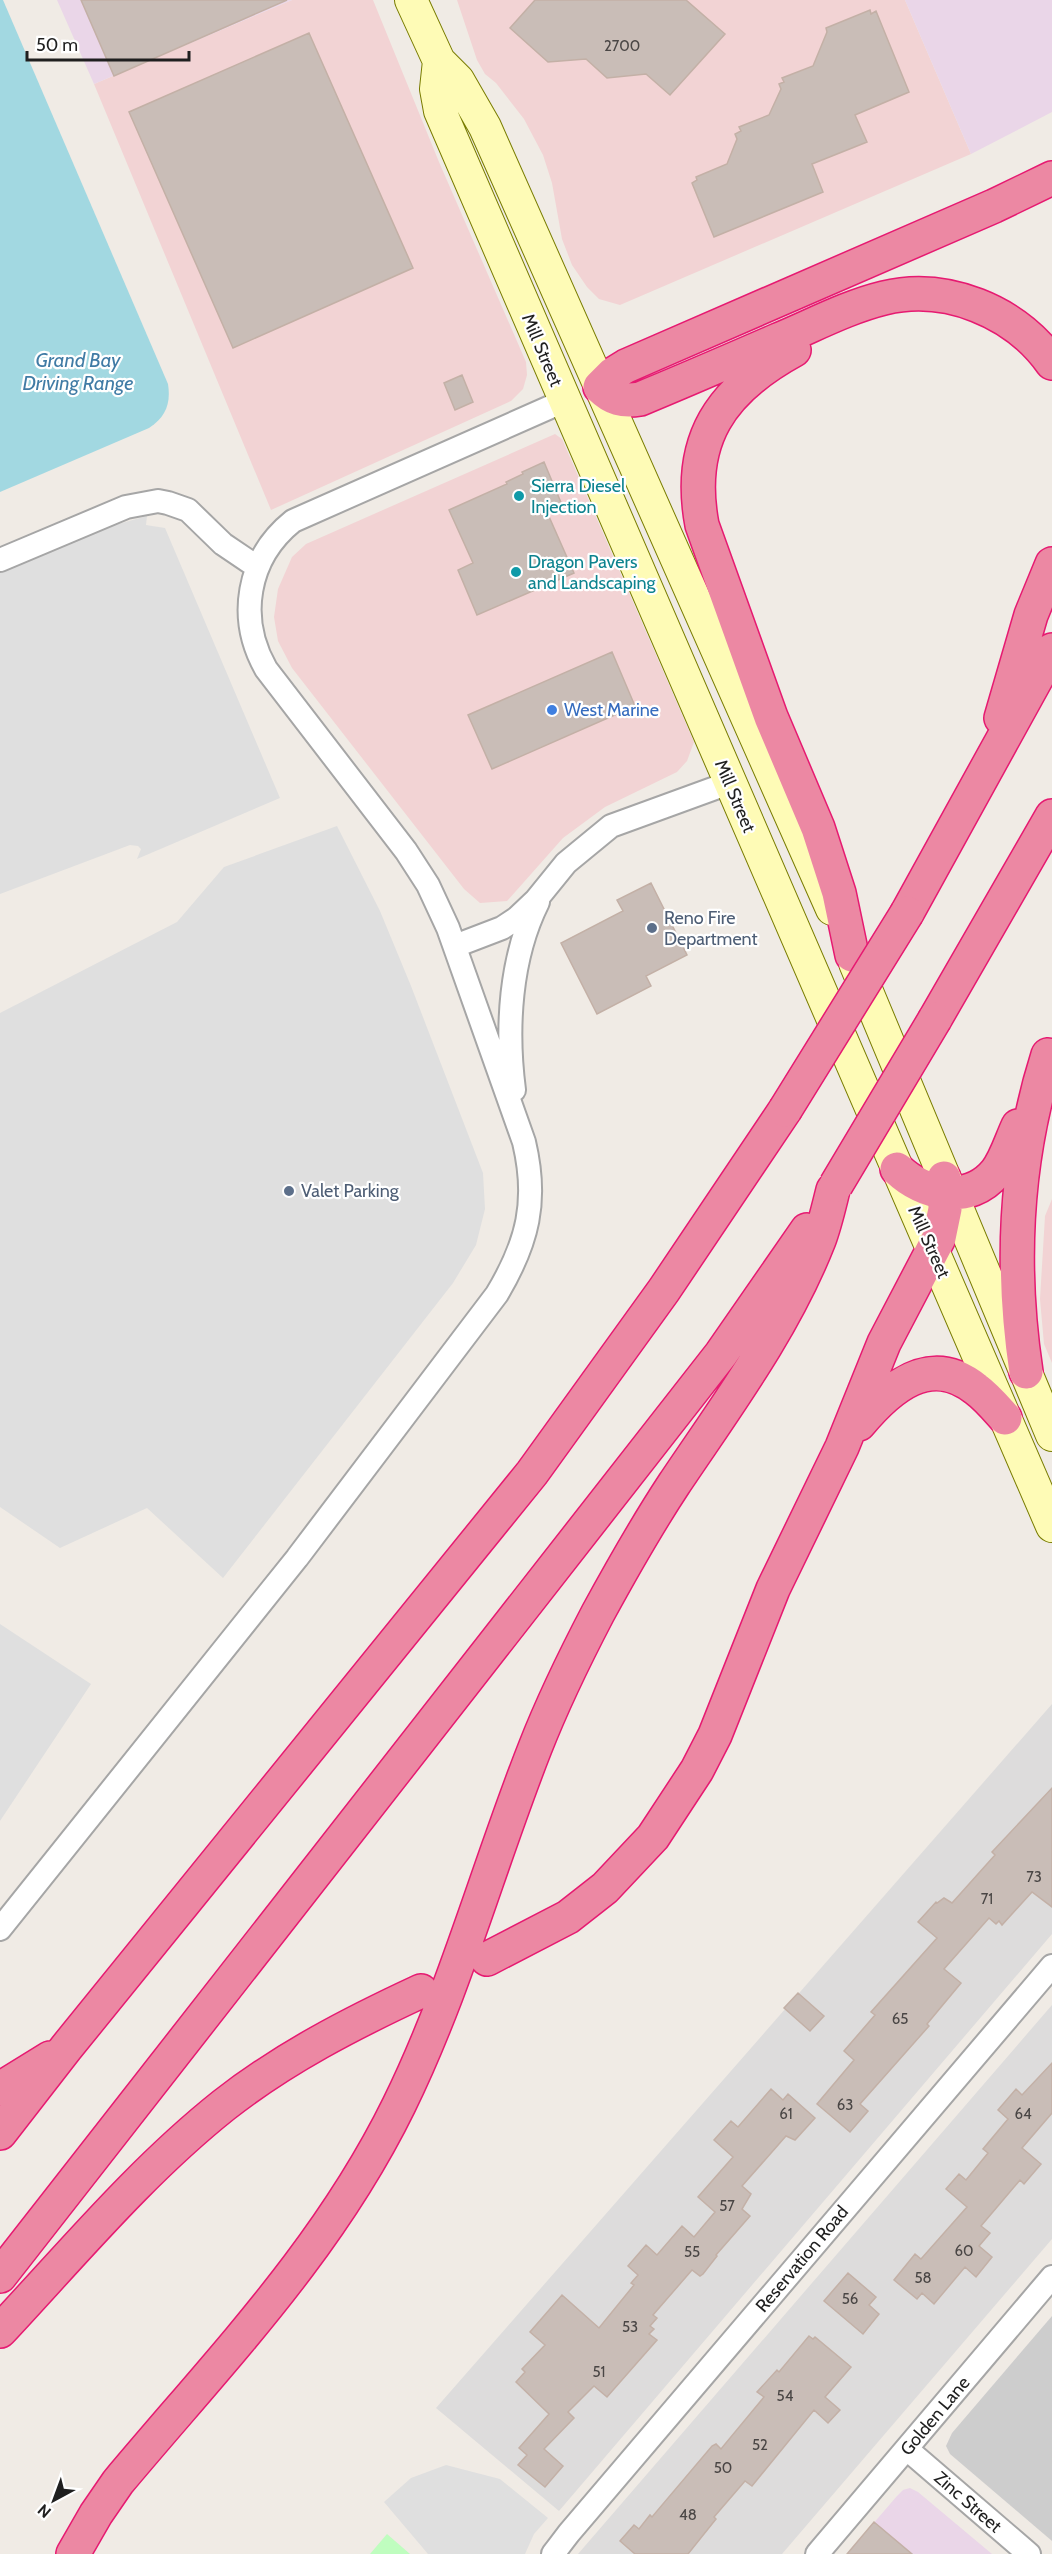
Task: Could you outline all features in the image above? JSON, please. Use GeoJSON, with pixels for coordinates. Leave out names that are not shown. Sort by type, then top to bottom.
{"type":"FeatureCollection","features":[{"type":"Feature","properties":{"kind":"highway"},"geometry":{"type":"LineString","coordinates":[[1052,178],[994,206],[626,366],[613,374],[600,387],[620,400],[640,399],[863,304],[907,294],[952,297],[973,303],[1001,316],[1024,333],[1052,363]]}},
{"type":"Feature","properties":{"kind":"highway"},"geometry":{"type":"LineString","coordinates":[[852,955],[830,862],[771,717],[739,630],[702,525],[697,487],[702,450],[717,415],[730,399],[761,371],[863,304]]}},
{"type":"Feature","properties":{"kind":"highway"},"geometry":{"type":"LineString","coordinates":[[961,817],[989,752],[1028,626],[1052,564]]}},
{"type":"Feature","properties":{"kind":"highway"},"geometry":{"type":"LineString","coordinates":[[0,2133],[66,2048],[532,1473],[664,1290],[785,1110],[907,913],[1052,650]]}},
{"type":"Feature","properties":{"kind":"highway"},"geometry":{"type":"LineString","coordinates":[[0,2276],[721,1354],[772,1283],[835,1187],[1052,816]]}},
{"type":"Feature","properties":{"kind":"highway"},"geometry":{"type":"LineString","coordinates":[[897,1169],[919,1186],[946,1188],[978,1186],[991,1178],[1000,1167],[1050,1050]]}},
{"type":"Feature","properties":{"kind":"highway"},"geometry":{"type":"LineString","coordinates":[[1026,1372],[1016,1291],[1017,1213],[1029,1121],[1050,1050]]}},
{"type":"Feature","properties":{"kind":"highway"},"geometry":{"type":"LineString","coordinates":[[73,2554],[118,2482],[287,2283],[339,2210],[372,2155],[398,2108],[433,2029],[525,1775],[573,1662],[618,1578],[674,1485],[721,1418],[783,1316],[821,1235],[835,1187]]}},
{"type":"Feature","properties":{"kind":"highway"},"geometry":{"type":"LineString","coordinates":[[487,1959],[568,1917],[596,1896],[638,1856],[676,1805],[715,1735],[773,1589],[842,1447],[884,1342],[933,1252],[942,1224],[946,1188]]}},
{"type":"Feature","properties":{"kind":"highway"},"geometry":{"type":"LineString","coordinates":[[842,1447],[887,1394],[905,1380],[918,1376],[941,1374],[962,1380],[975,1388],[1005,1418]]}},
{"type":"Feature","properties":{"kind":"highway"},"geometry":{"type":"LineString","coordinates":[[0,2331],[158,2164],[225,2104],[292,2058],[374,2013],[421,1991]]}},
{"type":"Feature","properties":{"kind":"highway"},"geometry":{"type":"LineString","coordinates":[[0,2089],[66,2048]]}},
{"type":"Feature","properties":{"kind":"main road","name":"Mill Street"},"geometry":{"type":"LineString","coordinates":[[411,0],[439,61],[464,88],[485,127],[852,955],[946,1188],[1052,1435]]}},
{"type":"Feature","properties":{"kind":"main road","name":"Mill Street"},"geometry":{"type":"LineString","coordinates":[[439,61],[436,89],[440,111],[1052,1526]]}},
{"type":"Feature","properties":{"kind":"main road"},"geometry":{"type":"LineString","coordinates":[[564,401],[600,387]]}},
{"type":"Feature","properties":{"kind":"street"},"geometry":{"type":"LineString","coordinates":[[524,1142],[455,946],[438,906],[417,868],[258,655],[249,624],[249,607],[257,567],[273,540],[293,521],[564,401]]}},
{"type":"Feature","properties":{"kind":"street"},"geometry":{"type":"LineString","coordinates":[[0,560],[126,507],[158,501],[168,502],[188,510],[223,544],[257,567]]}},
{"type":"Feature","properties":{"kind":"street"},"geometry":{"type":"LineString","coordinates":[[455,946],[502,928],[517,918],[580,850],[611,826],[729,783]]}},
{"type":"Feature","properties":{"kind":"street"},"geometry":{"type":"LineString","coordinates":[[0,1929],[297,1558],[497,1294],[518,1257],[530,1214],[531,1177],[517,1112],[511,1050],[515,981],[525,934],[542,894],[554,876]]}},
{"type":"Feature","properties":{"kind":"street","name":"Reservation Road"},"geometry":{"type":"LineString","coordinates":[[554,2554],[569,2533],[1052,1966]]}},
{"type":"Feature","properties":{"kind":"street","name":"Golden Lane"},"geometry":{"type":"LineString","coordinates":[[817,2554],[908,2450],[1052,2277]]}},
{"type":"Feature","properties":{"kind":"street","name":"Zinc Street"},"geometry":{"type":"LineString","coordinates":[[908,2450],[1029,2554]]}},
{"type":"Feature","properties":{"kind":"shaded area"},"geometry":{"type":"Polygon","coordinates":[[[57,0],[292,0],[94,84],[57,0]]]}},
{"type":"Feature","properties":{"kind":"shaded area"},"geometry":{"type":"Polygon","coordinates":[[[292,0],[373,0],[439,162],[526,362],[527,375],[523,389],[511,401],[271,510],[94,84],[292,0]]]}},
{"type":"Feature","properties":{"kind":"shaded area"},"geometry":{"type":"Polygon","coordinates":[[[457,0],[905,0],[971,154],[620,305],[599,299],[587,287],[572,265],[562,239],[552,183],[543,155],[524,119],[496,83],[485,74],[477,60],[457,0]]]}},
{"type":"Feature","properties":{"kind":"shaded area"},"geometry":{"type":"Polygon","coordinates":[[[905,0],[1052,0],[1052,112],[971,154],[905,0]]]}},
{"type":"Feature","properties":{"kind":"shaded area"},"geometry":{"type":"Polygon","coordinates":[[[555,434],[562,439],[694,742],[687,761],[677,772],[605,807],[563,838],[507,901],[480,903],[464,889],[292,668],[278,641],[274,617],[278,589],[292,557],[306,544],[555,434]]]}},
{"type":"Feature","properties":{"kind":"shaded area"},"geometry":{"type":"Polygon","coordinates":[[[147,516],[146,525],[165,528],[280,798],[137,859],[141,849],[130,845],[0,894],[0,573],[104,528],[147,516]]]}},
{"type":"Feature","properties":{"kind":"shaded area","name":"Valet Parking"},"geometry":{"type":"Polygon","coordinates":[[[337,826],[380,911],[483,1173],[485,1209],[476,1245],[453,1283],[223,1578],[147,1508],[60,1548],[0,1507],[0,1013],[177,922],[224,867],[337,826]]]}},
{"type":"Feature","properties":{"kind":"shaded area"},"geometry":{"type":"Polygon","coordinates":[[[1052,1199],[1052,1363],[1044,1344],[1040,1299],[1045,1216],[1052,1199]]]}},
{"type":"Feature","properties":{"kind":"shaded area"},"geometry":{"type":"Polygon","coordinates":[[[0,1624],[91,1684],[0,1821],[0,1624]]]}},
{"type":"Feature","properties":{"kind":"shaded area"},"geometry":{"type":"Polygon","coordinates":[[[1052,1704],[1052,1934],[559,2511],[436,2408],[1052,1704]]]}},
{"type":"Feature","properties":{"kind":"shaded area"},"geometry":{"type":"Polygon","coordinates":[[[1052,2005],[1052,2239],[782,2554],[578,2554],[1052,2005]]]}},
{"type":"Feature","properties":{"kind":"shaded area"},"geometry":{"type":"Polygon","coordinates":[[[1052,2316],[1052,2541],[950,2454],[946,2446],[952,2433],[1052,2316]]]}},
{"type":"Feature","properties":{"kind":"shaded area"},"geometry":{"type":"Polygon","coordinates":[[[446,2465],[500,2479],[548,2518],[534,2534],[525,2554],[428,2554],[384,2502],[411,2478],[446,2465]]]}},
{"type":"Feature","properties":{"kind":"shaded area"},"geometry":{"type":"Polygon","coordinates":[[[910,2488],[918,2492],[992,2554],[847,2554],[897,2496],[903,2490],[910,2488]]]}},
{"type":"Feature","properties":{"kind":"green space"},"geometry":{"type":"Polygon","coordinates":[[[387,2534],[410,2554],[370,2554],[387,2534]]]}},
{"type":"Feature","properties":{"kind":"water","name":"Grand Bay Driving Range"},"geometry":{"type":"Polygon","coordinates":[[[0,0],[3,0],[168,384],[169,391],[166,409],[160,419],[149,428],[0,492],[0,0]]]}},
{"type":"Feature","properties":{"kind":"building"},"geometry":{"type":"Polygon","coordinates":[[[81,0],[287,0],[114,76],[81,0]]]}},
{"type":"Feature","properties":{"kind":"building"},"geometry":{"type":"Polygon","coordinates":[[[535,0],[686,0],[725,34],[670,95],[646,74],[607,78],[586,59],[548,62],[510,28],[535,0]]]}},
{"type":"Feature","properties":{"kind":"building"},"geometry":{"type":"Polygon","coordinates":[[[870,10],[871,14],[876,11],[909,92],[855,115],[867,142],[812,164],[823,192],[714,237],[692,183],[697,180],[696,177],[727,164],[737,139],[735,134],[741,131],[739,127],[769,115],[781,89],[779,84],[784,82],[782,78],[813,66],[827,32],[826,28],[870,10]]]}},
{"type":"Feature","properties":{"kind":"building"},"geometry":{"type":"Polygon","coordinates":[[[309,33],[413,268],[233,348],[129,112],[309,33]]]}},
{"type":"Feature","properties":{"kind":"building"},"geometry":{"type":"Polygon","coordinates":[[[462,375],[473,402],[455,410],[444,383],[462,375]]]}},
{"type":"Feature","properties":{"kind":"building"},"geometry":{"type":"Polygon","coordinates":[[[544,462],[562,505],[547,512],[574,573],[477,615],[458,570],[473,563],[449,510],[507,484],[506,482],[523,474],[522,472],[544,462]]]}},
{"type":"Feature","properties":{"kind":"building","name":"West Marine"},"geometry":{"type":"Polygon","coordinates":[[[612,652],[635,706],[492,769],[468,715],[612,652]]]}},
{"type":"Feature","properties":{"kind":"building"},"geometry":{"type":"Polygon","coordinates":[[[651,883],[687,955],[646,976],[651,986],[597,1014],[561,943],[623,911],[617,900],[651,883]]]}},
{"type":"Feature","properties":{"kind":"building"},"geometry":{"type":"Polygon","coordinates":[[[1052,1788],[1052,1907],[1032,1892],[1002,1925],[999,1921],[996,1924],[989,1918],[944,1969],[961,1983],[927,2024],[929,2026],[860,2104],[868,2111],[850,2132],[817,2104],[854,2060],[844,2051],[875,2015],[871,2012],[937,1938],[918,1922],[936,1902],[944,1898],[952,1903],[995,1855],[992,1852],[1052,1788]]]}},
{"type":"Feature","properties":{"kind":"building"},"geometry":{"type":"Polygon","coordinates":[[[798,1993],[824,2016],[810,2031],[784,2008],[798,1993]]]}},
{"type":"Feature","properties":{"kind":"building"},"geometry":{"type":"Polygon","coordinates":[[[1052,2063],[1052,2113],[1022,2148],[1041,2164],[1024,2184],[1020,2180],[981,2226],[990,2233],[979,2246],[992,2257],[976,2277],[965,2267],[934,2304],[922,2293],[917,2299],[894,2280],[915,2254],[921,2259],[967,2207],[946,2189],[959,2174],[966,2180],[988,2153],[983,2149],[1008,2119],[998,2110],[1016,2089],[1022,2095],[1052,2063]]]}},
{"type":"Feature","properties":{"kind":"building"},"geometry":{"type":"Polygon","coordinates":[[[771,2089],[783,2100],[788,2094],[815,2118],[795,2140],[786,2136],[742,2186],[751,2194],[742,2209],[750,2216],[716,2255],[703,2274],[700,2276],[692,2270],[653,2315],[657,2318],[650,2326],[654,2329],[649,2334],[657,2340],[607,2397],[594,2386],[568,2412],[574,2418],[544,2449],[563,2466],[545,2487],[518,2465],[527,2455],[519,2448],[549,2414],[516,2382],[525,2372],[522,2369],[545,2345],[530,2332],[562,2295],[599,2328],[634,2285],[631,2283],[638,2275],[628,2266],[646,2245],[657,2255],[682,2226],[694,2237],[715,2212],[698,2197],[733,2157],[714,2140],[731,2121],[738,2127],[771,2089]]]}},
{"type":"Feature","properties":{"kind":"building"},"geometry":{"type":"Polygon","coordinates":[[[848,2273],[876,2297],[869,2305],[879,2314],[863,2334],[824,2301],[848,2273]]]}},
{"type":"Feature","properties":{"kind":"building"},"geometry":{"type":"Polygon","coordinates":[[[809,2336],[813,2339],[815,2337],[851,2367],[825,2397],[840,2410],[828,2423],[814,2410],[752,2486],[745,2481],[714,2517],[716,2519],[688,2554],[635,2554],[620,2541],[634,2525],[639,2529],[650,2515],[652,2517],[712,2446],[716,2444],[721,2449],[764,2397],[757,2392],[777,2370],[779,2372],[809,2336]]]}},
{"type":"Feature","properties":{"kind":"building"},"geometry":{"type":"Polygon","coordinates":[[[874,2522],[912,2554],[847,2554],[874,2522]]]}},
{"type":"Feature","properties":{"kind":"place","name":"Sierra Diesel Injection"},"geometry":{"type":"Point","coordinates":[519,496]}},
{"type":"Feature","properties":{"kind":"place","name":"Dragon Pavers and Landscaping"},"geometry":{"type":"Point","coordinates":[516,572]}},
{"type":"Feature","properties":{"kind":"place","name":"West Marine"},"geometry":{"type":"Point","coordinates":[552,710]}},
{"type":"Feature","properties":{"kind":"place","name":"Reno Fire Department"},"geometry":{"type":"Point","coordinates":[652,928]}},
{"type":"Feature","properties":{"kind":"place","name":"Valet Parking"},"geometry":{"type":"Point","coordinates":[289,1191]}}]}
